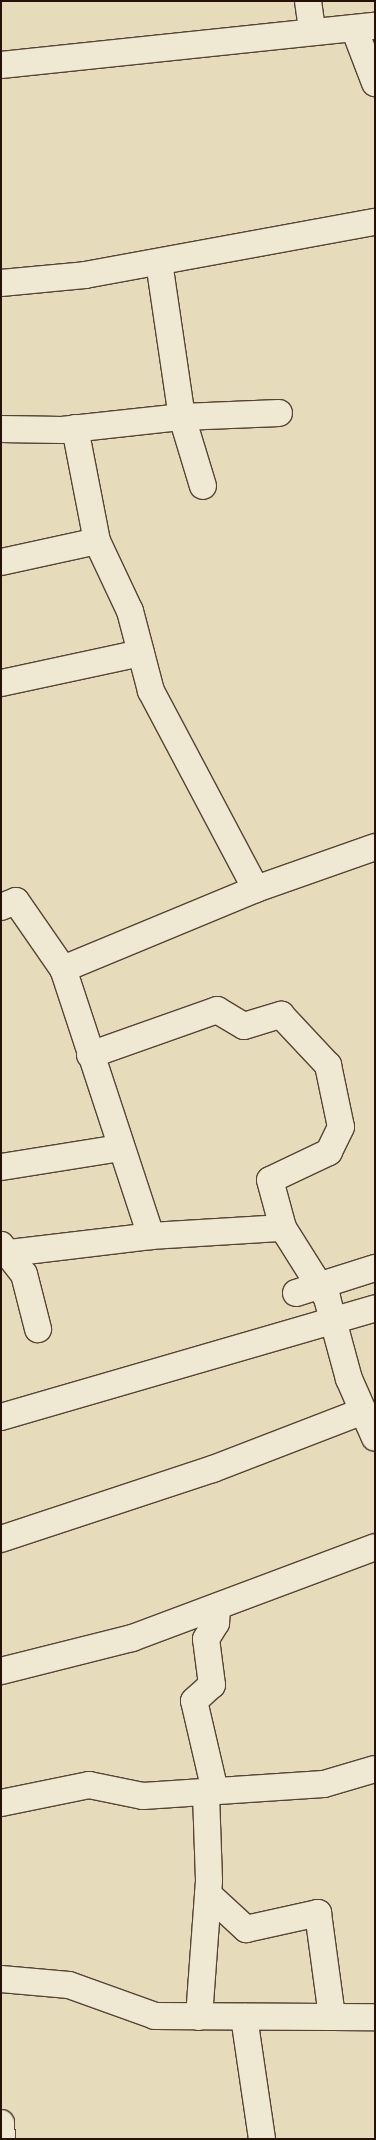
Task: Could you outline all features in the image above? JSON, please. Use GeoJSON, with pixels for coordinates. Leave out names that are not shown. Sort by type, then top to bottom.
{"type":"FeatureCollection","features":[{"type":"Feature","properties":{"kind":"street"},"geometry":{"type":"LineString","coordinates":[[308,1],[312,30]]}},
{"type":"Feature","properties":{"kind":"street"},"geometry":{"type":"LineString","coordinates":[[1,65],[312,30],[365,27],[375,83]]}},
{"type":"Feature","properties":{"kind":"street"},"geometry":{"type":"LineString","coordinates":[[1,283],[159,262],[375,222]]}},
{"type":"Feature","properties":{"kind":"street"},"geometry":{"type":"LineString","coordinates":[[159,262],[182,417],[203,486]]}},
{"type":"Feature","properties":{"kind":"street"},"geometry":{"type":"LineString","coordinates":[[1,429],[75,428],[182,417],[279,414]]}},
{"type":"Feature","properties":{"kind":"street"},"geometry":{"type":"LineString","coordinates":[[75,428],[97,541],[130,611],[151,691],[256,889]]}},
{"type":"Feature","properties":{"kind":"street"},"geometry":{"type":"LineString","coordinates":[[1,562],[97,541]]}},
{"type":"Feature","properties":{"kind":"street"},"geometry":{"type":"LineString","coordinates":[[1,683],[141,653]]}},
{"type":"Feature","properties":{"kind":"street"},"geometry":{"type":"LineString","coordinates":[[63,969],[256,889],[375,847]]}},
{"type":"Feature","properties":{"kind":"street"},"geometry":{"type":"LineString","coordinates":[[1,906],[16,901],[63,969],[150,1236]]}},
{"type":"Feature","properties":{"kind":"street"},"geometry":{"type":"LineString","coordinates":[[90,1055],[217,1010],[244,1026],[281,1016],[328,1065],[341,1127],[329,1152],[270,1180],[283,1228],[307,1289],[335,1323],[349,1379],[375,1438]]}},
{"type":"Feature","properties":{"kind":"street"},"geometry":{"type":"LineString","coordinates":[[1,1167],[120,1148]]}},
{"type":"Feature","properties":{"kind":"street"},"geometry":{"type":"LineString","coordinates":[[2,1251],[150,1236],[283,1228]]}},
{"type":"Feature","properties":{"kind":"street"},"geometry":{"type":"LineString","coordinates":[[2,1251],[24,1274],[38,1329]]}},
{"type":"Feature","properties":{"kind":"street"},"geometry":{"type":"LineString","coordinates":[[307,1289],[375,1268]]}},
{"type":"Feature","properties":{"kind":"street"},"geometry":{"type":"LineString","coordinates":[[1,1417],[335,1323],[375,1308]]}},
{"type":"Feature","properties":{"kind":"street"},"geometry":{"type":"LineString","coordinates":[[1,1539],[213,1470],[363,1411]]}},
{"type":"Feature","properties":{"kind":"street"},"geometry":{"type":"LineString","coordinates":[[1,1670],[132,1638],[375,1547]]}},
{"type":"Feature","properties":{"kind":"street"},"geometry":{"type":"LineString","coordinates":[[199,2017],[208,1894],[211,1791],[194,1700],[212,1685],[206,1639],[216,1623],[217,1607]]}},
{"type":"Feature","properties":{"kind":"street"},"geometry":{"type":"LineString","coordinates":[[1,1803],[89,1785],[143,1796],[324,1784],[375,1770]]}},
{"type":"Feature","properties":{"kind":"street"},"geometry":{"type":"LineString","coordinates":[[208,1894],[246,1929],[318,1913],[332,2017]]}},
{"type":"Feature","properties":{"kind":"street"},"geometry":{"type":"LineString","coordinates":[[1,1979],[69,1985],[155,2016],[375,2017]]}},
{"type":"Feature","properties":{"kind":"street"},"geometry":{"type":"LineString","coordinates":[[244,2017],[262,2139]]}},
{"type":"Feature","properties":{"kind":"street"},"geometry":{"type":"LineString","coordinates":[[1,2123],[2,2139]]}}]}
